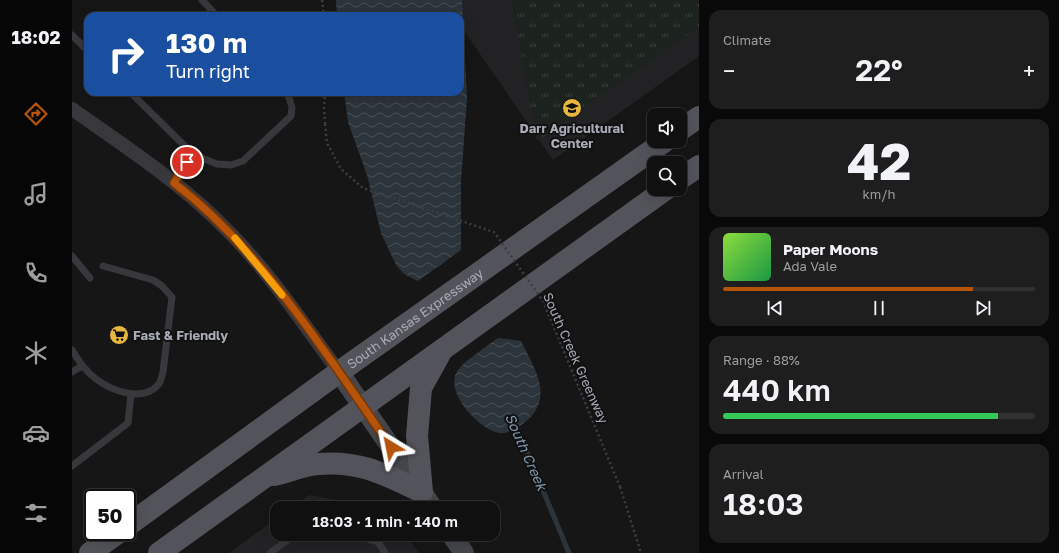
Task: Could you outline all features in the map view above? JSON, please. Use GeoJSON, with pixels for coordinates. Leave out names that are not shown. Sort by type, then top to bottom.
{"type":"FeatureCollection","features":[{"type":"Feature","properties":{"kind":"main road"},"geometry":{"type":"LineString","coordinates":[[687,125],[699,117]]}},
{"type":"Feature","properties":{"kind":"main road","name":"South Kansas Expressway"},"geometry":{"type":"LineString","coordinates":[[136,519],[339,372],[655,148]]}},
{"type":"Feature","properties":{"kind":"main road"},"geometry":{"type":"LineString","coordinates":[[687,174],[699,166]]}},
{"type":"Feature","properties":{"kind":"main road"},"geometry":{"type":"LineString","coordinates":[[159,553],[443,347],[656,196]]}},
{"type":"Feature","properties":{"kind":"main road"},"geometry":{"type":"LineString","coordinates":[[428,500],[418,436],[421,388],[443,347]]}},
{"type":"Feature","properties":{"kind":"main road"},"geometry":{"type":"LineString","coordinates":[[339,372],[428,500]]}},
{"type":"Feature","properties":{"kind":"main road"},"geometry":{"type":"LineString","coordinates":[[262,478],[317,464],[353,464],[369,468],[428,500]]}},
{"type":"Feature","properties":{"kind":"main road"},"geometry":{"type":"LineString","coordinates":[[90,553],[107,541]]}},
{"type":"Feature","properties":{"kind":"main road"},"geometry":{"type":"LineString","coordinates":[[456,541],[464,553]]}},
{"type":"Feature","properties":{"kind":"street"},"geometry":{"type":"LineString","coordinates":[[72,109],[174,183],[230,232],[281,293],[339,372]]}},
{"type":"Feature","properties":{"kind":"lane"},"geometry":{"type":"LineString","coordinates":[[202,0],[213,12]]}},
{"type":"Feature","properties":{"kind":"lane"},"geometry":{"type":"LineString","coordinates":[[72,35],[84,47]]}},
{"type":"Feature","properties":{"kind":"lane"},"geometry":{"type":"LineString","coordinates":[[134,96],[194,154],[217,164],[231,165],[243,161],[291,116],[292,106],[289,96]]}},
{"type":"Feature","properties":{"kind":"lane"},"geometry":{"type":"LineString","coordinates":[[174,183],[187,162],[194,154]]}},
{"type":"Feature","properties":{"kind":"lane"},"geometry":{"type":"LineString","coordinates":[[72,256],[90,278]]}},
{"type":"Feature","properties":{"kind":"lane"},"geometry":{"type":"LineString","coordinates":[[72,350],[82,366],[96,379],[117,390],[131,394],[147,392],[159,383],[163,372],[172,298],[162,286],[153,280],[103,266]]}},
{"type":"Feature","properties":{"kind":"lane"},"geometry":{"type":"LineString","coordinates":[[72,372],[82,366]]}},
{"type":"Feature","properties":{"kind":"lane"},"geometry":{"type":"LineString","coordinates":[[72,466],[128,423],[131,394]]}},
{"type":"Feature","properties":{"kind":"lane"},"geometry":{"type":"LineString","coordinates":[[270,553],[286,541]]}},
{"type":"Feature","properties":{"kind":"lane"},"geometry":{"type":"LineString","coordinates":[[374,541],[378,542],[385,553]]}},
{"type":"Feature","properties":{"kind":"path"},"geometry":{"type":"LineString","coordinates":[[322,0],[324,12]]}},
{"type":"Feature","properties":{"kind":"path","name":"South Creek Greenway"},"geometry":{"type":"LineString","coordinates":[[325,96],[324,108],[327,143],[341,169],[363,188],[494,232],[542,301],[620,487],[641,553]]}},
{"type":"Feature","properties":{"kind":"shaded area","name":"Darr Agricultural Center"},"geometry":{"type":"Polygon","coordinates":[[[442,0],[699,0],[699,56],[553,160],[464,31],[464,12],[456,12],[442,0]]]}},
{"type":"Feature","properties":{"kind":"shaded area"},"geometry":{"type":"Polygon","coordinates":[[[309,495],[344,501],[301,501],[309,495]]]}},
{"type":"Feature","properties":{"kind":"shaded area"},"geometry":{"type":"Polygon","coordinates":[[[270,523],[270,541],[411,541],[419,553],[229,553],[270,523]]]}},
{"type":"Feature","properties":{"kind":"green space","name":"Darr Agricultural Center"},"geometry":{"type":"Polygon","coordinates":[[[511,0],[699,0],[699,27],[537,141],[511,0]]]}},
{"type":"Feature","properties":{"kind":"water"},"geometry":{"type":"Polygon","coordinates":[[[336,0],[462,0],[463,12],[337,12],[336,0]]]}},
{"type":"Feature","properties":{"kind":"water"},"geometry":{"type":"Polygon","coordinates":[[[464,40],[467,99],[461,181],[461,250],[418,281],[404,274],[396,265],[381,233],[367,175],[348,122],[345,96],[464,96],[464,40]]]}},
{"type":"Feature","properties":{"kind":"water"},"geometry":{"type":"Polygon","coordinates":[[[498,338],[521,341],[536,372],[541,393],[539,403],[534,413],[524,423],[510,431],[503,433],[492,431],[474,418],[459,399],[455,388],[454,379],[458,370],[470,358],[498,338]]]}},
{"type":"Feature","properties":{"kind":"waterway","name":"South Creek"},"geometry":{"type":"LineString","coordinates":[[515,423],[569,553]]}},
{"type":"Feature","properties":{"kind":"slow traffic"},"geometry":{"type":"LineString","coordinates":[[235,238],[282,295]]}},
{"type":"Feature","properties":{"kind":"place","name":"Darr Agricultural Center"},"geometry":{"type":"Point","coordinates":[572,108]}},
{"type":"Feature","properties":{"kind":"place","name":"Fast & Friendly"},"geometry":{"type":"Point","coordinates":[119,335]}},
{"type":"Feature","properties":{"kind":"route"},"geometry":{"type":"LineString","coordinates":[[187,162],[174,183],[230,232],[263,271],[305,326],[391,447]]}}]}
